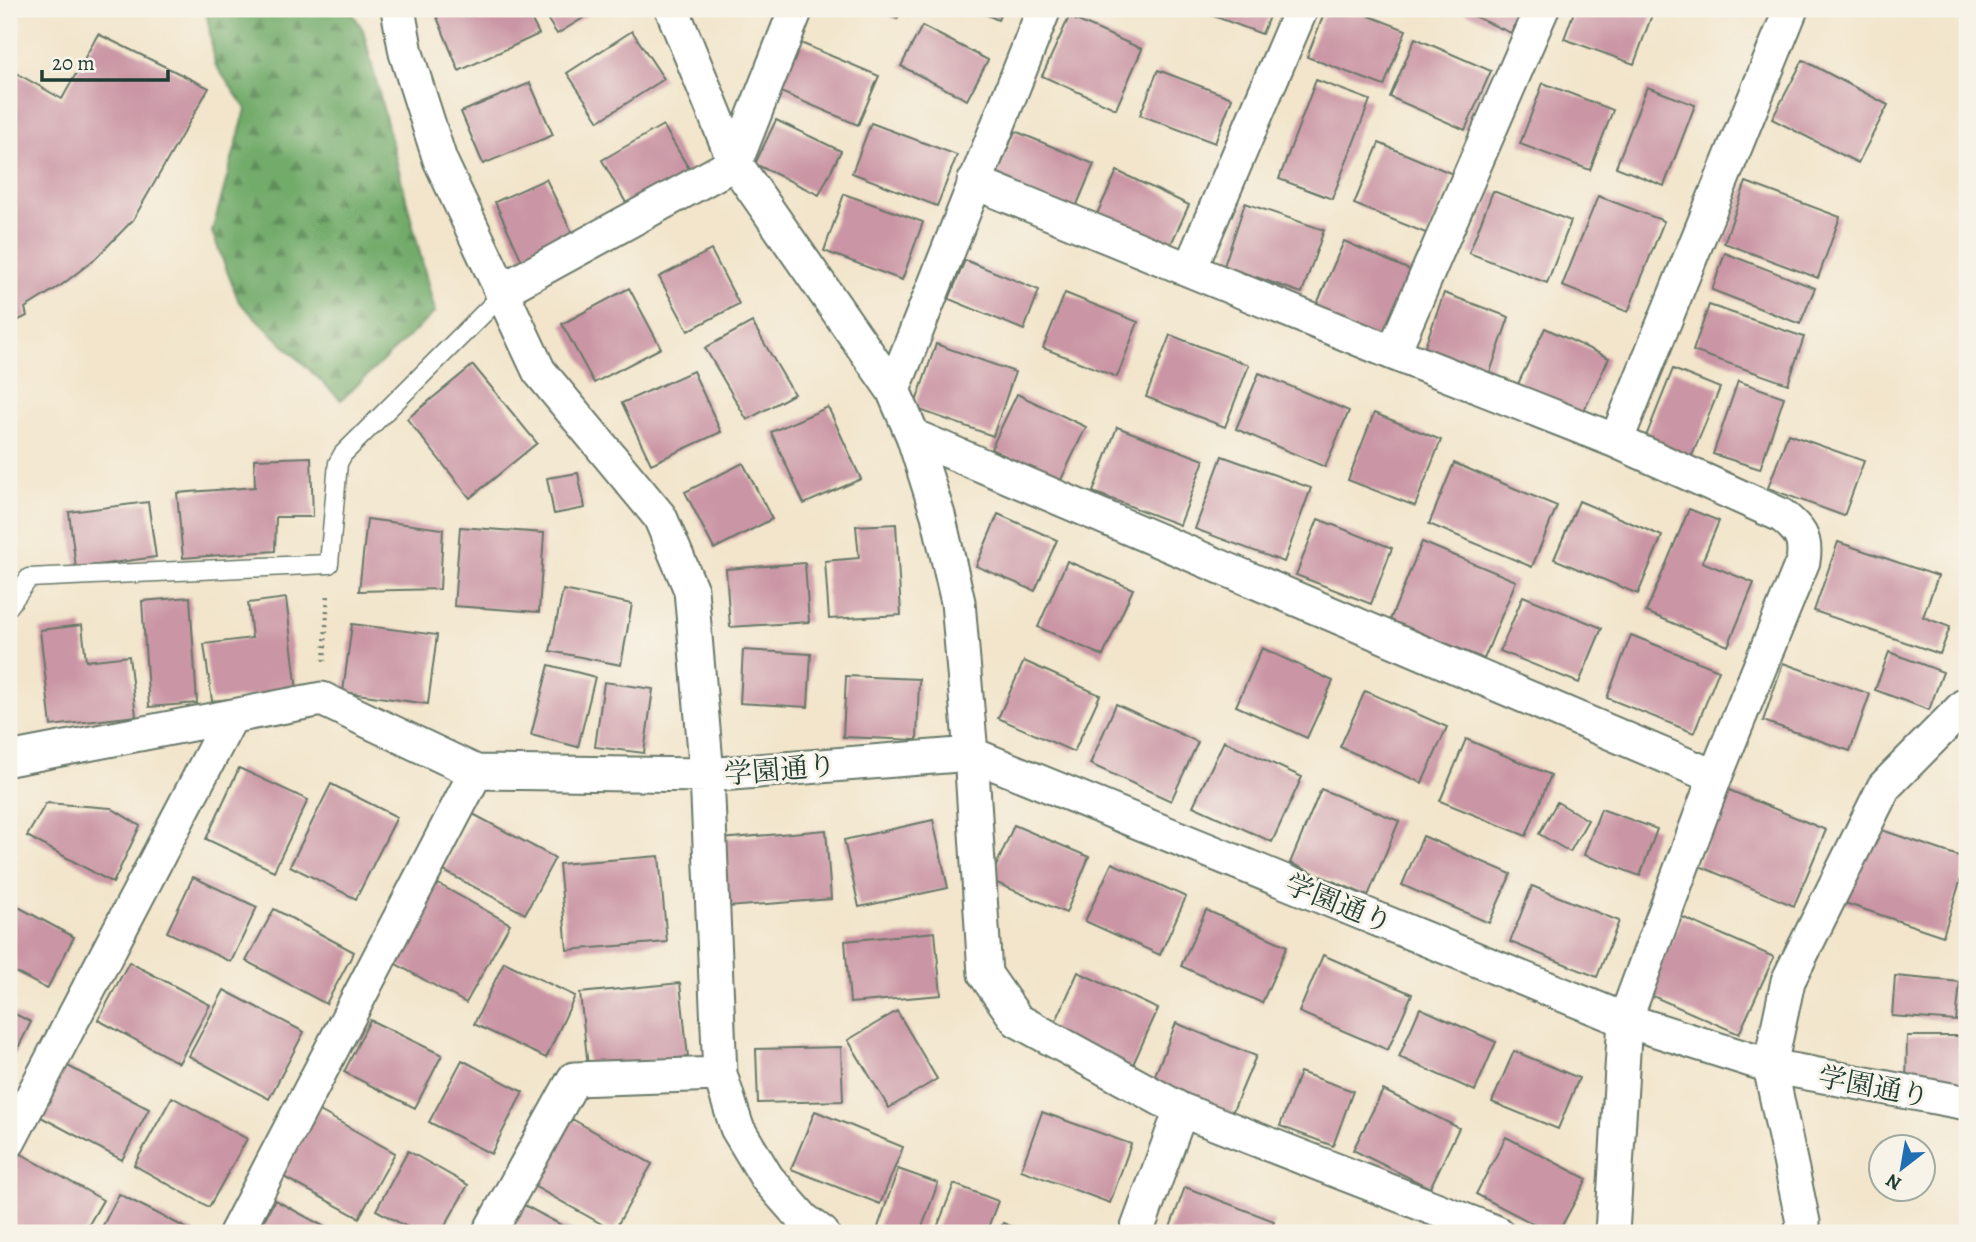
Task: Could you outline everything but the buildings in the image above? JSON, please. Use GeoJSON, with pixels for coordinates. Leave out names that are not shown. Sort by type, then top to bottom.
{"type":"FeatureCollection","features":[{"type":"Feature","properties":{"kind":"street"},"geometry":{"type":"LineString","coordinates":[[398,9],[407,52],[440,160],[539,371],[660,517],[691,590],[707,775],[720,1074],[737,1128],[767,1178],[804,1220],[822,1233]]}},
{"type":"Feature","properties":{"kind":"street"},"geometry":{"type":"LineString","coordinates":[[672,9],[736,163],[892,390],[913,436],[938,515],[958,602],[985,974],[1017,1020],[1181,1110],[1497,1233]]}},
{"type":"Feature","properties":{"kind":"street"},"geometry":{"type":"LineString","coordinates":[[501,293],[736,163],[796,9]]}},
{"type":"Feature","properties":{"kind":"street"},"geometry":{"type":"LineString","coordinates":[[892,390],[1044,9]]}},
{"type":"Feature","properties":{"kind":"street"},"geometry":{"type":"LineString","coordinates":[[1190,269],[1301,9]]}},
{"type":"Feature","properties":{"kind":"street"},"geometry":{"type":"LineString","coordinates":[[1393,353],[1542,9]]}},
{"type":"Feature","properties":{"kind":"street"},"geometry":{"type":"LineString","coordinates":[[1616,441],[1791,9]]}},
{"type":"Feature","properties":{"kind":"street"},"geometry":{"type":"LineString","coordinates":[[974,182],[1616,441],[1781,515],[1803,535],[1806,547],[1804,561],[1715,777],[1625,1020],[1612,1233]]}},
{"type":"Feature","properties":{"kind":"street"},"geometry":{"type":"LineString","coordinates":[[913,436],[1715,777]]}},
{"type":"Feature","properties":{"kind":"street"},"geometry":{"type":"LineString","coordinates":[[9,759],[322,699],[476,772],[236,1233]]}},
{"type":"Feature","properties":{"kind":"street"},"geometry":{"type":"LineString","coordinates":[[1801,1233],[1803,1222],[1770,1066],[1788,981],[1884,787],[1967,706]]}},
{"type":"Feature","properties":{"kind":"street"},"geometry":{"type":"LineString","coordinates":[[9,1141],[231,717]]}},
{"type":"Feature","properties":{"kind":"street","name":"学園通り"},"geometry":{"type":"LineString","coordinates":[[476,772],[707,775],[971,754],[1625,1020],[1770,1066],[1967,1103]]}},
{"type":"Feature","properties":{"kind":"street"},"geometry":{"type":"LineString","coordinates":[[489,1233],[574,1079],[720,1074]]}},
{"type":"Feature","properties":{"kind":"street"},"geometry":{"type":"LineString","coordinates":[[1136,1233],[1181,1110]]}},
{"type":"Feature","properties":{"kind":"lane"},"geometry":{"type":"LineString","coordinates":[[9,606],[29,578],[329,564],[338,463],[343,454],[501,293]]}},
{"type":"Feature","properties":{"kind":"path"},"geometry":{"type":"LineString","coordinates":[[322,699],[329,564]]}},
{"type":"Feature","properties":{"kind":"green space"},"geometry":{"type":"Polygon","coordinates":[[[206,9],[350,9],[363,30],[435,312],[341,400],[239,302],[212,232],[246,109],[215,64],[206,9]]]}}]}
